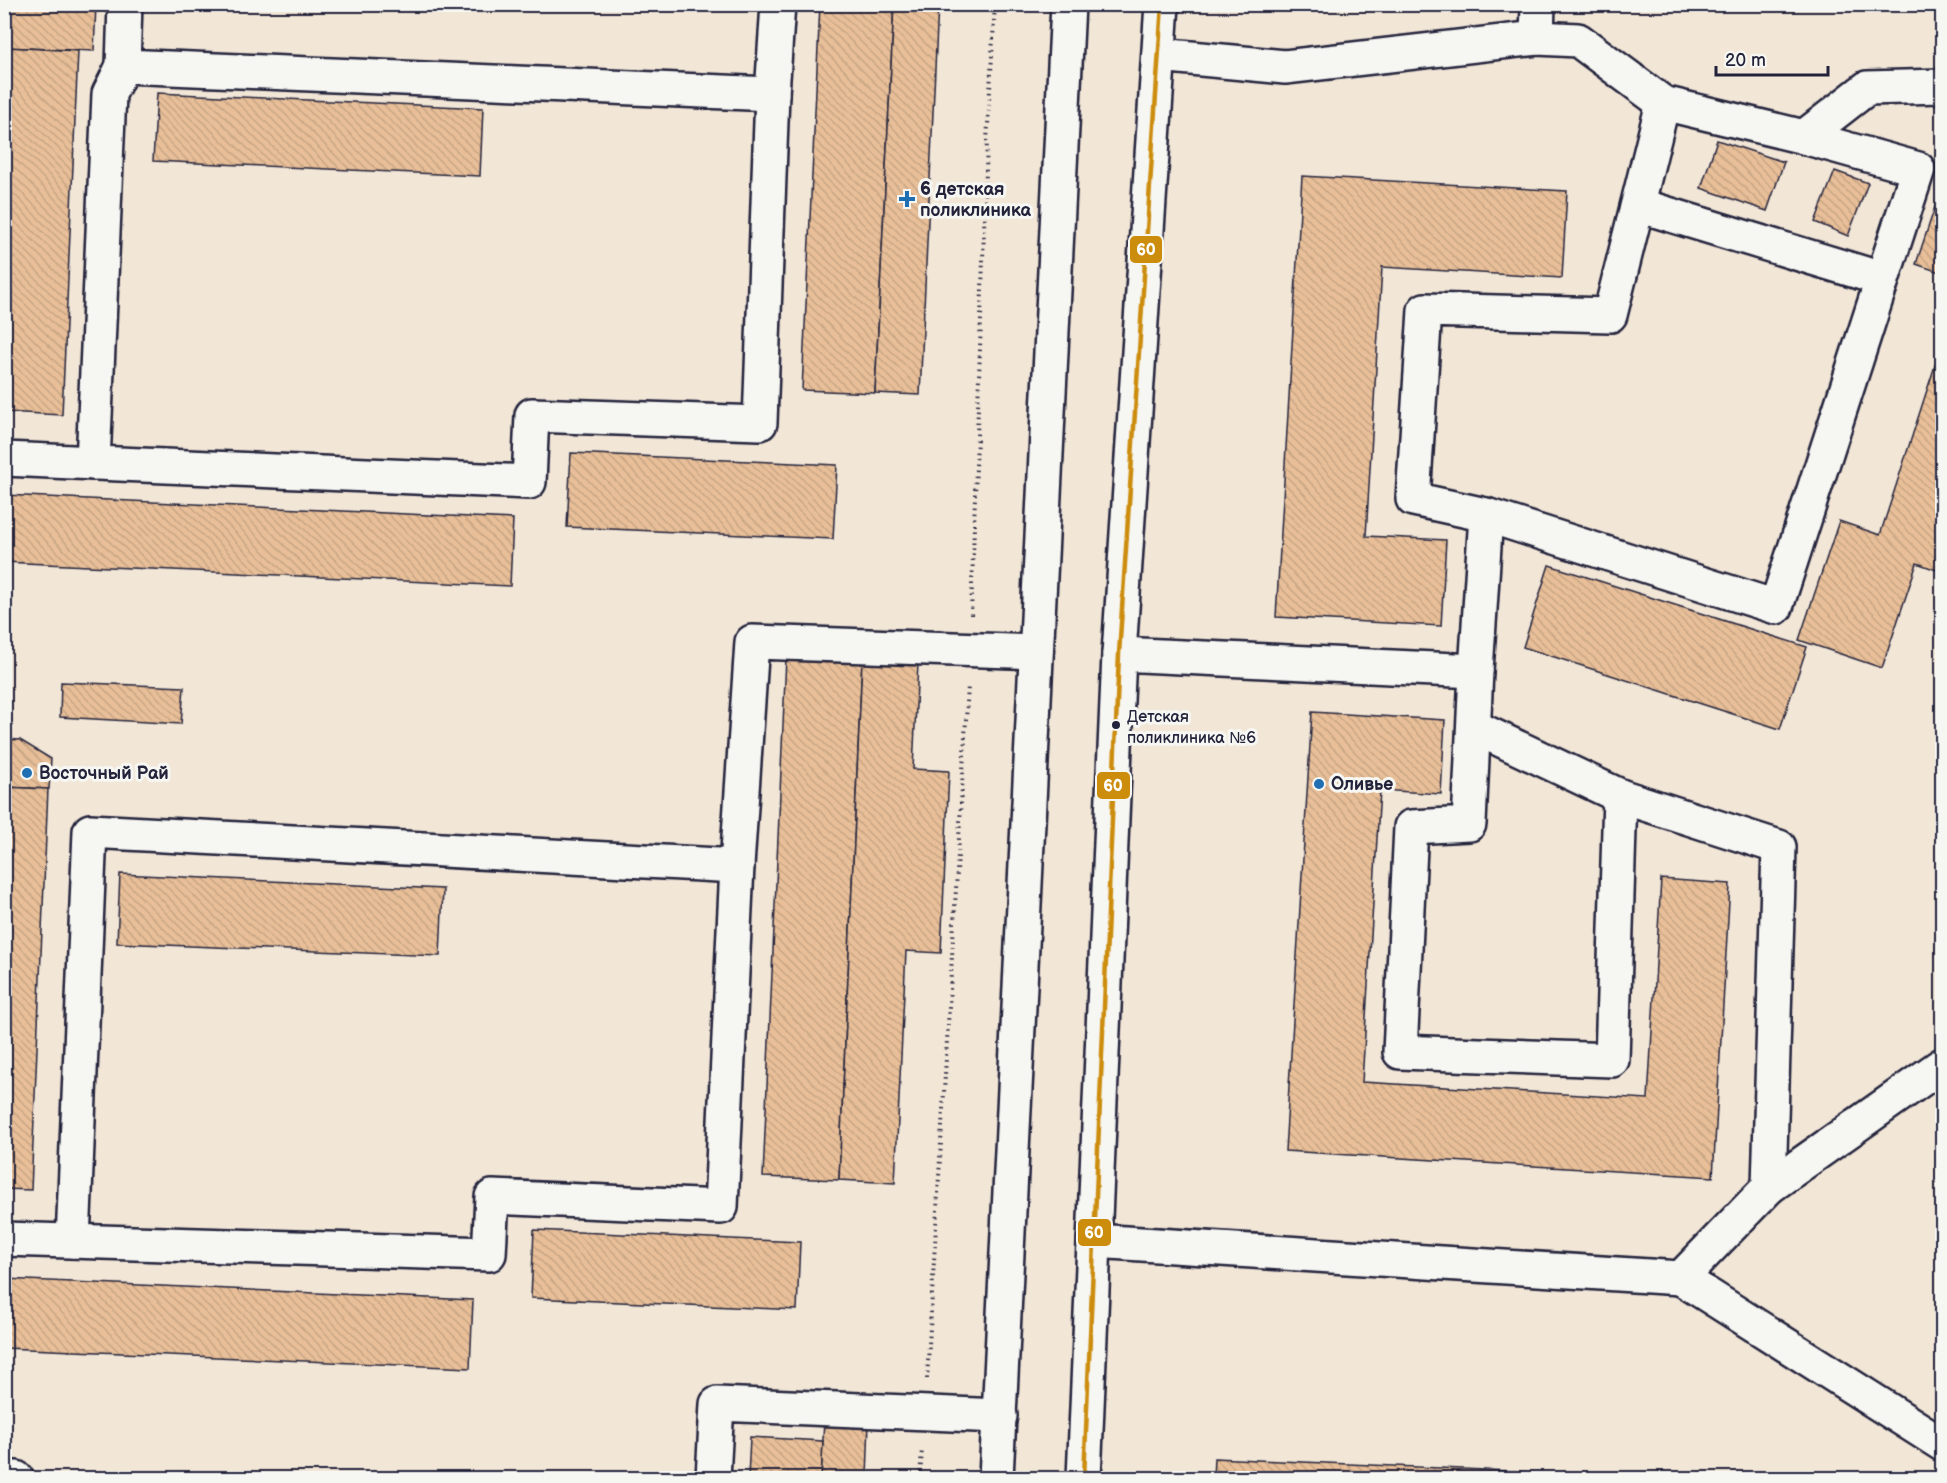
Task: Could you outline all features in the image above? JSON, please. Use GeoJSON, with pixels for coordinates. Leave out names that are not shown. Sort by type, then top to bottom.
{"type":"FeatureCollection","features":[{"type":"Feature","properties":{"kind":"street"},"geometry":{"type":"LineString","coordinates":[[93,463],[109,94],[123,66],[125,4]]}},
{"type":"Feature","properties":{"kind":"street"},"geometry":{"type":"LineString","coordinates":[[4,459],[529,482],[532,415],[760,423],[772,94],[778,4]]}},
{"type":"Feature","properties":{"kind":"street"},"geometry":{"type":"LineString","coordinates":[[996,1479],[1068,4]]}},
{"type":"Feature","properties":{"kind":"street"},"geometry":{"type":"LineString","coordinates":[[1084,1479],[1119,654],[1162,4]]}},
{"type":"Feature","properties":{"kind":"street"},"geometry":{"type":"LineString","coordinates":[[1537,38],[1538,4]]}},
{"type":"Feature","properties":{"kind":"street"},"geometry":{"type":"LineString","coordinates":[[1159,55],[1285,67],[1537,38],[1578,40],[1663,103],[1918,169],[1776,607],[1486,515],[1413,499],[1425,309],[1610,315],[1663,103]]}},
{"type":"Feature","properties":{"kind":"street"},"geometry":{"type":"LineString","coordinates":[[123,66],[772,94]]}},
{"type":"Feature","properties":{"kind":"street"},"geometry":{"type":"LineString","coordinates":[[1804,138],[1866,88],[1942,86]]}},
{"type":"Feature","properties":{"kind":"street"},"geometry":{"type":"LineString","coordinates":[[1638,205],[1882,279]]}},
{"type":"Feature","properties":{"kind":"street"},"geometry":{"type":"LineString","coordinates":[[1486,515],[1476,671],[1470,824],[1411,827],[1400,1052],[1612,1060],[1620,796]]}},
{"type":"Feature","properties":{"kind":"street"},"geometry":{"type":"LineString","coordinates":[[4,1239],[489,1254],[492,1197],[721,1207],[737,866],[752,642],[1036,652]]}},
{"type":"Feature","properties":{"kind":"street"},"geometry":{"type":"LineString","coordinates":[[1119,654],[1476,671]]}},
{"type":"Feature","properties":{"kind":"street"},"geometry":{"type":"LineString","coordinates":[[1474,727],[1620,796],[1779,847],[1769,1187]]}},
{"type":"Feature","properties":{"kind":"street"},"geometry":{"type":"LineString","coordinates":[[73,1241],[90,831],[737,866]]}},
{"type":"Feature","properties":{"kind":"street"},"geometry":{"type":"LineString","coordinates":[[1681,1278],[1769,1187],[1942,1065]]}},
{"type":"Feature","properties":{"kind":"street"},"geometry":{"type":"LineString","coordinates":[[1094,1241],[1681,1278],[1942,1444]]}},
{"type":"Feature","properties":{"kind":"street"},"geometry":{"type":"LineString","coordinates":[[713,1479],[717,1404],[1000,1416]]}},
{"type":"Feature","properties":{"kind":"street"},"geometry":{"type":"LineString","coordinates":[[4,1478],[16,1479]]}},
{"type":"Feature","properties":{"kind":"path"},"geometry":{"type":"LineString","coordinates":[[920,1479],[970,650],[987,141],[995,4]]}},
{"type":"Feature","properties":{"kind":"building"},"geometry":{"type":"Polygon","coordinates":[[[4,4],[96,4],[94,51],[4,47],[4,4]]]}},
{"type":"Feature","properties":{"kind":"building"},"geometry":{"type":"Polygon","coordinates":[[[820,4],[894,4],[875,393],[802,390],[820,4]]]}},
{"type":"Feature","properties":{"kind":"building","name":"6 детская поликлиника"},"geometry":{"type":"Polygon","coordinates":[[[894,4],[938,4],[920,395],[875,393],[894,4]]]}},
{"type":"Feature","properties":{"kind":"building"},"geometry":{"type":"Polygon","coordinates":[[[6,47],[78,51],[62,415],[4,412],[6,47]]]}},
{"type":"Feature","properties":{"kind":"building"},"geometry":{"type":"Polygon","coordinates":[[[157,93],[483,108],[480,176],[153,161],[157,93]]]}},
{"type":"Feature","properties":{"kind":"building"},"geometry":{"type":"Polygon","coordinates":[[[1717,140],[1784,162],[1767,211],[1701,188],[1717,140]]]}},
{"type":"Feature","properties":{"kind":"building"},"geometry":{"type":"Polygon","coordinates":[[[1835,171],[1868,183],[1848,236],[1815,222],[1835,171]]]}},
{"type":"Feature","properties":{"kind":"building"},"geometry":{"type":"Polygon","coordinates":[[[1302,176],[1567,191],[1562,278],[1382,267],[1366,536],[1446,540],[1441,626],[1276,617],[1302,176]]]}},
{"type":"Feature","properties":{"kind":"building"},"geometry":{"type":"Polygon","coordinates":[[[1942,186],[1942,273],[1916,264],[1942,186]]]}},
{"type":"Feature","properties":{"kind":"building"},"geometry":{"type":"Polygon","coordinates":[[[1942,344],[1942,572],[1917,563],[1882,668],[1799,640],[1839,521],[1880,535],[1942,344]]]}},
{"type":"Feature","properties":{"kind":"building"},"geometry":{"type":"Polygon","coordinates":[[[571,453],[837,465],[833,539],[567,527],[571,453]]]}},
{"type":"Feature","properties":{"kind":"building"},"geometry":{"type":"Polygon","coordinates":[[[4,495],[513,519],[510,586],[4,562],[4,495]]]}},
{"type":"Feature","properties":{"kind":"building"},"geometry":{"type":"Polygon","coordinates":[[[1549,565],[1807,647],[1780,729],[1523,647],[1549,565]]]}},
{"type":"Feature","properties":{"kind":"building"},"geometry":{"type":"Polygon","coordinates":[[[786,657],[862,660],[839,1180],[763,1177],[786,657]]]}},
{"type":"Feature","properties":{"kind":"building"},"geometry":{"type":"Polygon","coordinates":[[[862,660],[918,663],[913,769],[949,771],[941,953],[906,951],[895,1183],[839,1180],[862,660]]]}},
{"type":"Feature","properties":{"kind":"building"},"geometry":{"type":"Polygon","coordinates":[[[61,682],[184,687],[181,724],[60,717],[61,682]]]}},
{"type":"Feature","properties":{"kind":"building"},"geometry":{"type":"Polygon","coordinates":[[[1312,712],[1445,720],[1441,794],[1380,790],[1362,1082],[1648,1099],[1661,879],[1730,884],[1713,1177],[1285,1151],[1312,712]]]}},
{"type":"Feature","properties":{"kind":"building","name":"Восточный Рай"},"geometry":{"type":"Polygon","coordinates":[[[4,739],[20,740],[51,759],[49,789],[4,787],[4,739]]]}},
{"type":"Feature","properties":{"kind":"building"},"geometry":{"type":"Polygon","coordinates":[[[4,787],[48,789],[31,1190],[4,1189],[4,787]]]}},
{"type":"Feature","properties":{"kind":"building"},"geometry":{"type":"Polygon","coordinates":[[[120,874],[443,889],[440,956],[117,943],[120,874]]]}},
{"type":"Feature","properties":{"kind":"building"},"geometry":{"type":"Polygon","coordinates":[[[534,1230],[800,1242],[797,1310],[531,1298],[534,1230]]]}},
{"type":"Feature","properties":{"kind":"building"},"geometry":{"type":"Polygon","coordinates":[[[4,1279],[473,1300],[470,1368],[4,1348],[4,1279]]]}},
{"type":"Feature","properties":{"kind":"building"},"geometry":{"type":"Polygon","coordinates":[[[824,1419],[869,1421],[867,1478],[821,1478],[824,1419]]]}},
{"type":"Feature","properties":{"kind":"building"},"geometry":{"type":"Polygon","coordinates":[[[750,1437],[823,1441],[821,1478],[748,1478],[750,1437]]]}},
{"type":"Feature","properties":{"kind":"building"},"geometry":{"type":"Polygon","coordinates":[[[1214,1458],[1530,1472],[1530,1478],[1213,1478],[1214,1458]]]}},
{"type":"Feature","properties":{"kind":"transit line","name":"60"},"geometry":{"type":"LineString","coordinates":[[1084,1478],[1119,654],[1162,4]]}},
{"type":"Feature","properties":{"kind":"place","name":"6 детская поликлиника"},"geometry":{"type":"Point","coordinates":[907,199]}},
{"type":"Feature","properties":{"kind":"place","name":"Детская поликлиника №6"},"geometry":{"type":"Point","coordinates":[1116,725]}},
{"type":"Feature","properties":{"kind":"place","name":"Восточный Рай"},"geometry":{"type":"Point","coordinates":[27,773]}},
{"type":"Feature","properties":{"kind":"place","name":"Оливье"},"geometry":{"type":"Point","coordinates":[1319,784]}}]}
